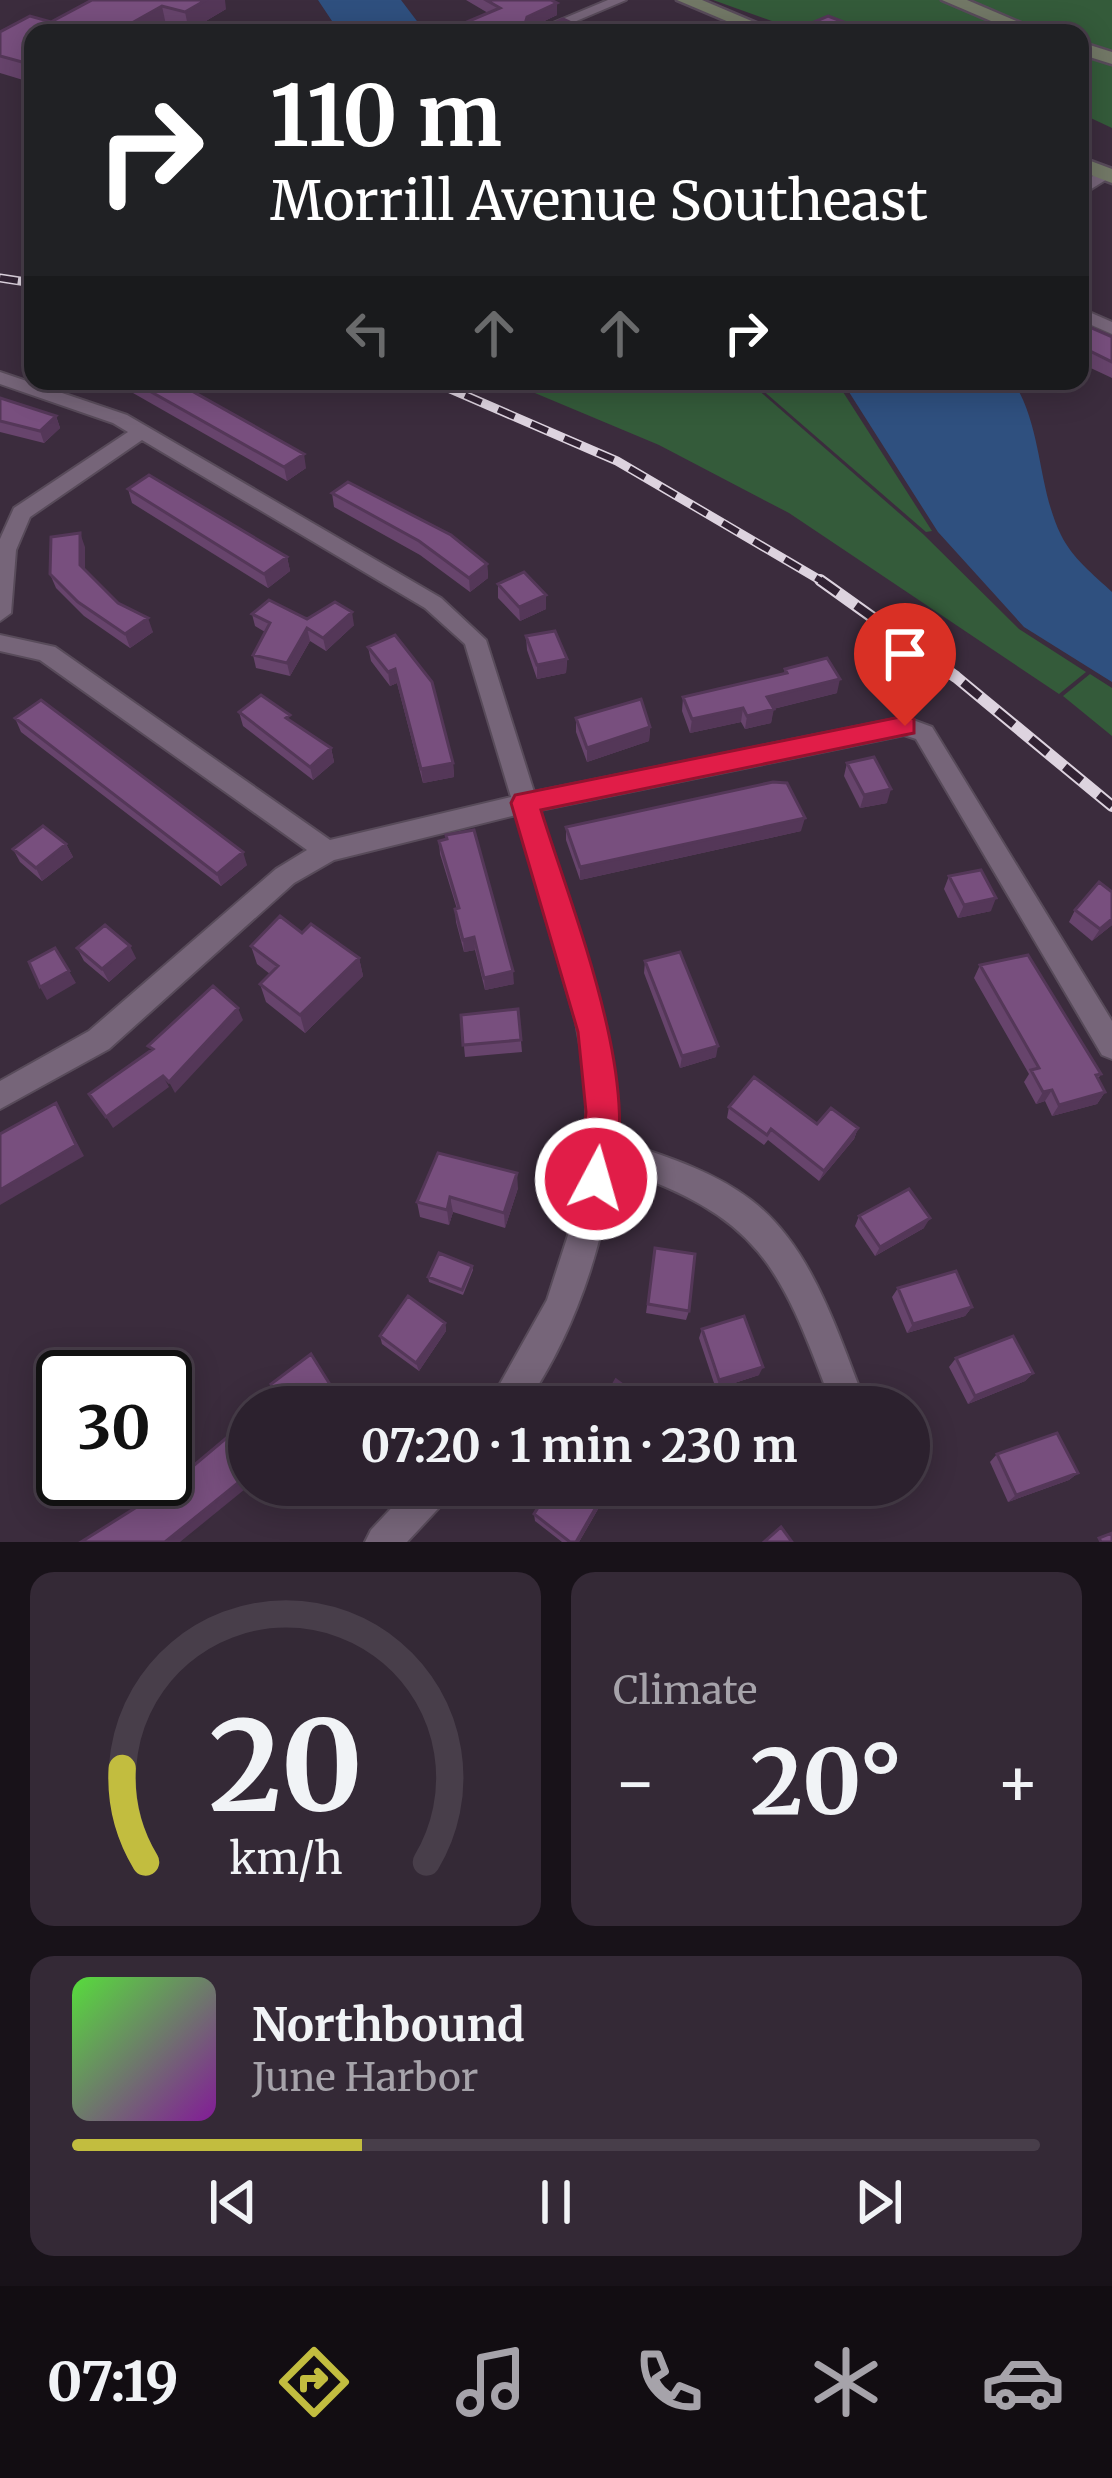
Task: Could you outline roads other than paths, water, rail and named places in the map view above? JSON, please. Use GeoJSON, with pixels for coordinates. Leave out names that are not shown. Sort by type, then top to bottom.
{"type":"FeatureCollection","features":[{"type":"Feature","properties":{"kind":"street"},"geometry":{"type":"LineString","coordinates":[[559,24],[620,0]]}},
{"type":"Feature","properties":{"kind":"street"},"geometry":{"type":"LineString","coordinates":[[686,0],[747,24]]}},
{"type":"Feature","properties":{"kind":"street"},"geometry":{"type":"LineString","coordinates":[[951,0],[1012,24]]}},
{"type":"Feature","properties":{"kind":"street"},"geometry":{"type":"LineString","coordinates":[[39,390],[87,405],[142,431],[465,627],[475,640],[593,1032],[602,1112],[600,1149],[581,1240],[539,1353],[518,1386]]}},
{"type":"Feature","properties":{"kind":"street"},"geometry":{"type":"LineString","coordinates":[[0,613],[6,550],[21,513],[142,431]]}},
{"type":"Feature","properties":{"kind":"street"},"geometry":{"type":"LineString","coordinates":[[0,643],[46,653],[327,851]]}},
{"type":"Feature","properties":{"kind":"street"},"geometry":{"type":"LineString","coordinates":[[0,1096],[99,1040],[285,876],[327,851],[525,803],[905,726],[924,733],[1112,1046]]}},
{"type":"Feature","properties":{"kind":"street"},"geometry":{"type":"LineString","coordinates":[[600,1149],[698,1183],[767,1230],[787,1256],[841,1386]]}},
{"type":"Feature","properties":{"kind":"street"},"geometry":{"type":"LineString","coordinates":[[382,1542],[417,1506]]}},
{"type":"Feature","properties":{"kind":"water"},"geometry":{"type":"Polygon","coordinates":[[[318,0],[401,0],[419,24],[334,24],[318,0]]]}},
{"type":"Feature","properties":{"kind":"water"},"geometry":{"type":"Polygon","coordinates":[[[848,390],[1018,390],[1061,535],[1077,559],[1112,592],[1112,682],[1024,627],[938,532],[848,390]]]}},
{"type":"Feature","properties":{"kind":"railway"},"geometry":{"type":"LineString","coordinates":[[0,278],[24,282]]}},
{"type":"Feature","properties":{"kind":"railway"},"geometry":{"type":"LineString","coordinates":[[453,390],[617,461],[821,580]]}},
{"type":"Feature","properties":{"kind":"railway"},"geometry":{"type":"LineString","coordinates":[[821,580],[825,583]]}},
{"type":"Feature","properties":{"kind":"railway"},"geometry":{"type":"LineString","coordinates":[[821,580],[956,677],[1112,806]]}}]}
